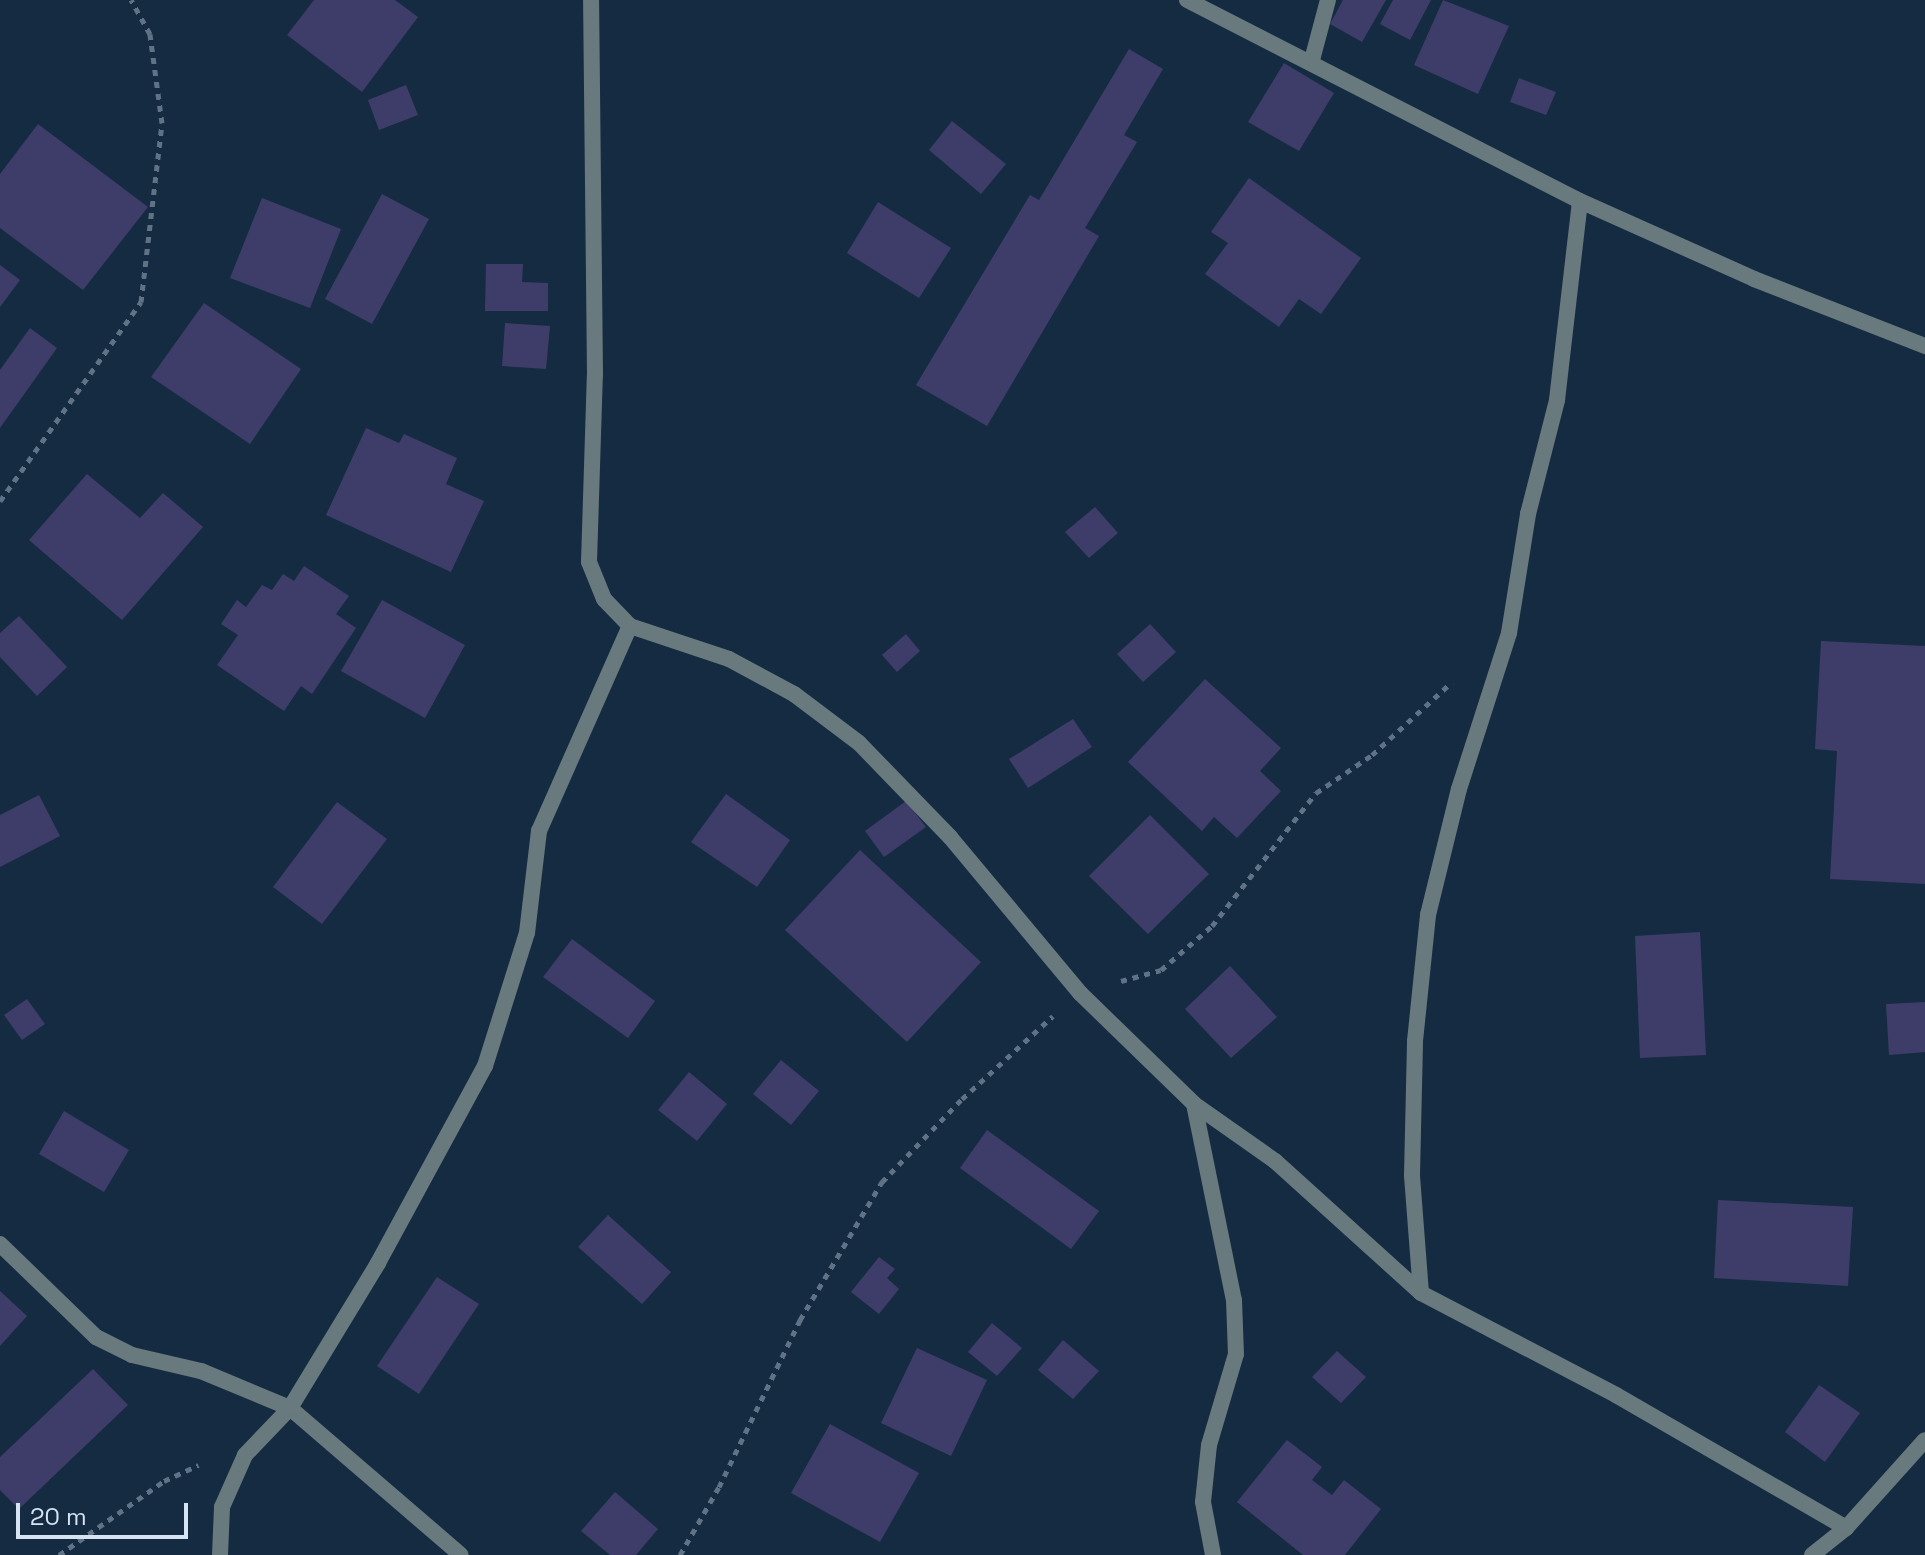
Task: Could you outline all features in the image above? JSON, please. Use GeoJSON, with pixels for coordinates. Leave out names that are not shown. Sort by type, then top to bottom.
{"type":"FeatureCollection","features":[{"type":"Feature","properties":{"kind":"street"},"geometry":{"type":"LineString","coordinates":[[591,0],[595,375],[589,562],[604,599],[630,626],[729,659],[794,694],[859,743],[950,837],[1080,993],[1194,1104],[1275,1161],[1421,1293],[1616,1395],[1846,1528]]}},
{"type":"Feature","properties":{"kind":"street"},"geometry":{"type":"LineString","coordinates":[[1187,0],[1312,60],[1580,201],[1754,279],[1925,346]]}},
{"type":"Feature","properties":{"kind":"street"},"geometry":{"type":"LineString","coordinates":[[1312,60],[1328,0]]}},
{"type":"Feature","properties":{"kind":"street"},"geometry":{"type":"LineString","coordinates":[[1421,1293],[1412,1160],[1415,1041],[1428,915],[1459,789],[1509,633],[1528,514],[1557,400],[1580,201]]}},
{"type":"Feature","properties":{"kind":"street"},"geometry":{"type":"LineString","coordinates":[[220,1555],[222,1507],[245,1455],[290,1408],[378,1263],[485,1066],[527,933],[539,831],[630,626]]}},
{"type":"Feature","properties":{"kind":"street"},"geometry":{"type":"LineString","coordinates":[[1194,1104],[1235,1314],[1236,1354],[1209,1445],[1203,1502],[1213,1555]]}},
{"type":"Feature","properties":{"kind":"street"},"geometry":{"type":"LineString","coordinates":[[0,1244],[96,1337],[132,1355],[201,1371],[290,1408],[461,1555]]}},
{"type":"Feature","properties":{"kind":"street"},"geometry":{"type":"LineString","coordinates":[[1812,1555],[1846,1528],[1925,1440]]}},
{"type":"Feature","properties":{"kind":"path"},"geometry":{"type":"LineString","coordinates":[[0,501],[141,302],[162,123],[150,34],[131,0]]}},
{"type":"Feature","properties":{"kind":"path"},"geometry":{"type":"LineString","coordinates":[[680,1555],[719,1487],[800,1320],[882,1182],[962,1099],[1080,993],[1161,970],[1212,926],[1316,793],[1372,755],[1509,633]]}},
{"type":"Feature","properties":{"kind":"path"},"geometry":{"type":"LineString","coordinates":[[59,1555],[164,1481],[208,1461],[245,1455]]}},
{"type":"Feature","properties":{"kind":"building"},"geometry":{"type":"Polygon","coordinates":[[[314,0],[395,0],[418,17],[362,92],[287,35],[314,0]]]}},
{"type":"Feature","properties":{"kind":"building"},"geometry":{"type":"Polygon","coordinates":[[[1343,0],[1386,0],[1362,42],[1330,24],[1343,0]]]}},
{"type":"Feature","properties":{"kind":"building"},"geometry":{"type":"Polygon","coordinates":[[[1393,0],[1431,0],[1410,40],[1380,24],[1393,0]]]}},
{"type":"Feature","properties":{"kind":"building"},"geometry":{"type":"Polygon","coordinates":[[[1443,0],[1509,26],[1478,94],[1414,65],[1443,0]]]}},
{"type":"Feature","properties":{"kind":"building"},"geometry":{"type":"Polygon","coordinates":[[[1129,49],[1163,69],[1124,135],[1137,142],[1085,228],[1099,236],[987,426],[916,385],[1030,195],[1039,200],[1129,49]]]}},
{"type":"Feature","properties":{"kind":"building"},"geometry":{"type":"Polygon","coordinates":[[[1284,63],[1334,93],[1299,151],[1248,122],[1284,63]]]}},
{"type":"Feature","properties":{"kind":"building"},"geometry":{"type":"Polygon","coordinates":[[[1519,78],[1556,92],[1546,115],[1510,102],[1519,78]]]}},
{"type":"Feature","properties":{"kind":"building"},"geometry":{"type":"Polygon","coordinates":[[[406,85],[418,115],[379,130],[368,100],[406,85]]]}},
{"type":"Feature","properties":{"kind":"building"},"geometry":{"type":"Polygon","coordinates":[[[952,121],[1006,164],[981,194],[929,150],[952,121]]]}},
{"type":"Feature","properties":{"kind":"building"},"geometry":{"type":"Polygon","coordinates":[[[38,124],[148,207],[83,290],[0,228],[0,174],[38,124]]]}},
{"type":"Feature","properties":{"kind":"building"},"geometry":{"type":"Polygon","coordinates":[[[1249,178],[1361,258],[1321,314],[1299,299],[1279,327],[1205,274],[1228,243],[1211,232],[1249,178]]]}},
{"type":"Feature","properties":{"kind":"building"},"geometry":{"type":"Polygon","coordinates":[[[382,194],[429,219],[372,324],[325,299],[382,194]]]}},
{"type":"Feature","properties":{"kind":"building"},"geometry":{"type":"Polygon","coordinates":[[[262,198],[341,229],[310,308],[230,278],[262,198]]]}},
{"type":"Feature","properties":{"kind":"building"},"geometry":{"type":"Polygon","coordinates":[[[878,202],[951,248],[919,298],[847,253],[878,202]]]}},
{"type":"Feature","properties":{"kind":"building"},"geometry":{"type":"Polygon","coordinates":[[[486,264],[523,264],[522,282],[548,283],[548,311],[485,311],[486,264]]]}},
{"type":"Feature","properties":{"kind":"building"},"geometry":{"type":"Polygon","coordinates":[[[0,265],[20,280],[0,307],[0,265]]]}},
{"type":"Feature","properties":{"kind":"building"},"geometry":{"type":"Polygon","coordinates":[[[204,303],[301,369],[250,444],[151,377],[204,303]]]}},
{"type":"Feature","properties":{"kind":"building"},"geometry":{"type":"Polygon","coordinates":[[[505,323],[550,326],[546,369],[502,366],[505,323]]]}},
{"type":"Feature","properties":{"kind":"building"},"geometry":{"type":"Polygon","coordinates":[[[30,328],[57,348],[0,428],[0,370],[30,328]]]}},
{"type":"Feature","properties":{"kind":"building"},"geometry":{"type":"Polygon","coordinates":[[[366,428],[399,443],[404,434],[457,458],[446,484],[484,501],[451,572],[326,515],[366,428]]]}},
{"type":"Feature","properties":{"kind":"building"},"geometry":{"type":"Polygon","coordinates":[[[87,474],[140,518],[163,493],[203,527],[122,620],[29,540],[87,474]]]}},
{"type":"Feature","properties":{"kind":"building"},"geometry":{"type":"Polygon","coordinates":[[[1095,507],[1118,533],[1089,558],[1065,532],[1095,507]]]}},
{"type":"Feature","properties":{"kind":"building"},"geometry":{"type":"Polygon","coordinates":[[[304,566],[349,596],[336,614],[356,628],[312,694],[301,686],[284,711],[217,665],[238,635],[221,624],[237,600],[246,607],[262,585],[272,590],[283,574],[294,581],[304,566]]]}},
{"type":"Feature","properties":{"kind":"building"},"geometry":{"type":"Polygon","coordinates":[[[382,600],[465,645],[425,718],[341,671],[382,600]]]}},
{"type":"Feature","properties":{"kind":"building"},"geometry":{"type":"Polygon","coordinates":[[[19,616],[67,667],[37,696],[0,657],[0,633],[19,616]]]}},
{"type":"Feature","properties":{"kind":"building"},"geometry":{"type":"Polygon","coordinates":[[[1150,624],[1176,652],[1143,682],[1117,654],[1150,624]]]}},
{"type":"Feature","properties":{"kind":"building"},"geometry":{"type":"Polygon","coordinates":[[[906,634],[920,651],[897,672],[882,655],[906,634]]]}},
{"type":"Feature","properties":{"kind":"building"},"geometry":{"type":"Polygon","coordinates":[[[1821,641],[1925,646],[1925,884],[1830,879],[1837,751],[1815,749],[1821,641]]]}},
{"type":"Feature","properties":{"kind":"building"},"geometry":{"type":"Polygon","coordinates":[[[1205,679],[1281,748],[1260,771],[1281,791],[1237,838],[1214,817],[1202,831],[1128,762],[1205,679]]]}},
{"type":"Feature","properties":{"kind":"building"},"geometry":{"type":"Polygon","coordinates":[[[1073,719],[1092,747],[1028,788],[1009,759],[1073,719]]]}},
{"type":"Feature","properties":{"kind":"building"},"geometry":{"type":"Polygon","coordinates":[[[726,794],[790,840],[757,887],[691,842],[726,794]]]}},
{"type":"Feature","properties":{"kind":"building"},"geometry":{"type":"Polygon","coordinates":[[[39,795],[60,836],[0,867],[0,815],[39,795]]]}},
{"type":"Feature","properties":{"kind":"building"},"geometry":{"type":"Polygon","coordinates":[[[906,801],[926,827],[884,857],[865,831],[906,801]]]}},
{"type":"Feature","properties":{"kind":"building"},"geometry":{"type":"Polygon","coordinates":[[[337,802],[387,839],[322,924],[273,887],[337,802]]]}},
{"type":"Feature","properties":{"kind":"building"},"geometry":{"type":"Polygon","coordinates":[[[1150,815],[1209,874],[1148,934],[1089,876],[1150,815]]]}},
{"type":"Feature","properties":{"kind":"building"},"geometry":{"type":"Polygon","coordinates":[[[860,850],[981,962],[907,1042],[785,930],[860,850]]]}},
{"type":"Feature","properties":{"kind":"building"},"geometry":{"type":"Polygon","coordinates":[[[1700,932],[1706,1055],[1640,1058],[1635,936],[1700,932]]]}},
{"type":"Feature","properties":{"kind":"building"},"geometry":{"type":"Polygon","coordinates":[[[572,939],[655,1001],[628,1038],[543,977],[572,939]]]}},
{"type":"Feature","properties":{"kind":"building"},"geometry":{"type":"Polygon","coordinates":[[[1230,966],[1277,1017],[1231,1058],[1185,1009],[1230,966]]]}},
{"type":"Feature","properties":{"kind":"building"},"geometry":{"type":"Polygon","coordinates":[[[27,999],[45,1024],[22,1040],[4,1015],[27,999]]]}},
{"type":"Feature","properties":{"kind":"building"},"geometry":{"type":"Polygon","coordinates":[[[1925,1002],[1925,1052],[1889,1055],[1886,1004],[1925,1002]]]}},
{"type":"Feature","properties":{"kind":"building"},"geometry":{"type":"Polygon","coordinates":[[[781,1060],[819,1091],[791,1125],[753,1094],[781,1060]]]}},
{"type":"Feature","properties":{"kind":"building"},"geometry":{"type":"Polygon","coordinates":[[[689,1072],[727,1104],[697,1141],[658,1110],[689,1072]]]}},
{"type":"Feature","properties":{"kind":"building"},"geometry":{"type":"Polygon","coordinates":[[[64,1111],[129,1150],[104,1192],[39,1154],[64,1111]]]}},
{"type":"Feature","properties":{"kind":"building"},"geometry":{"type":"Polygon","coordinates":[[[987,1130],[1099,1211],[1071,1249],[960,1168],[987,1130]]]}},
{"type":"Feature","properties":{"kind":"building"},"geometry":{"type":"Polygon","coordinates":[[[1718,1200],[1853,1207],[1848,1286],[1714,1278],[1718,1200]]]}},
{"type":"Feature","properties":{"kind":"building"},"geometry":{"type":"Polygon","coordinates":[[[608,1215],[671,1272],[642,1304],[578,1247],[608,1215]]]}},
{"type":"Feature","properties":{"kind":"building"},"geometry":{"type":"Polygon","coordinates":[[[879,1257],[895,1269],[887,1278],[899,1289],[879,1314],[851,1292],[879,1257]]]}},
{"type":"Feature","properties":{"kind":"building"},"geometry":{"type":"Polygon","coordinates":[[[437,1277],[479,1304],[419,1394],[377,1366],[437,1277]]]}},
{"type":"Feature","properties":{"kind":"building"},"geometry":{"type":"Polygon","coordinates":[[[0,1291],[27,1316],[0,1346],[0,1291]]]}},
{"type":"Feature","properties":{"kind":"building"},"geometry":{"type":"Polygon","coordinates":[[[992,1323],[1022,1348],[997,1376],[968,1352],[992,1323]]]}},
{"type":"Feature","properties":{"kind":"building"},"geometry":{"type":"Polygon","coordinates":[[[1063,1340],[1099,1371],[1073,1399],[1038,1370],[1063,1340]]]}},
{"type":"Feature","properties":{"kind":"building"},"geometry":{"type":"Polygon","coordinates":[[[917,1348],[987,1380],[951,1456],[881,1423],[917,1348]]]}},
{"type":"Feature","properties":{"kind":"building"},"geometry":{"type":"Polygon","coordinates":[[[1337,1351],[1366,1377],[1341,1403],[1312,1377],[1337,1351]]]}},
{"type":"Feature","properties":{"kind":"building"},"geometry":{"type":"Polygon","coordinates":[[[93,1369],[128,1405],[19,1509],[0,1490],[0,1457],[93,1369]]]}},
{"type":"Feature","properties":{"kind":"building"},"geometry":{"type":"Polygon","coordinates":[[[1819,1385],[1860,1413],[1825,1462],[1785,1432],[1819,1385]]]}},
{"type":"Feature","properties":{"kind":"building"},"geometry":{"type":"Polygon","coordinates":[[[830,1424],[919,1473],[880,1542],[791,1493],[830,1424]]]}},
{"type":"Feature","properties":{"kind":"building"},"geometry":{"type":"Polygon","coordinates":[[[1287,1440],[1322,1467],[1312,1480],[1332,1495],[1344,1480],[1381,1509],[1345,1555],[1303,1555],[1237,1502],[1287,1440]]]}},
{"type":"Feature","properties":{"kind":"building"},"geometry":{"type":"Polygon","coordinates":[[[615,1492],[658,1529],[636,1555],[610,1555],[581,1531],[615,1492]]]}}]}
